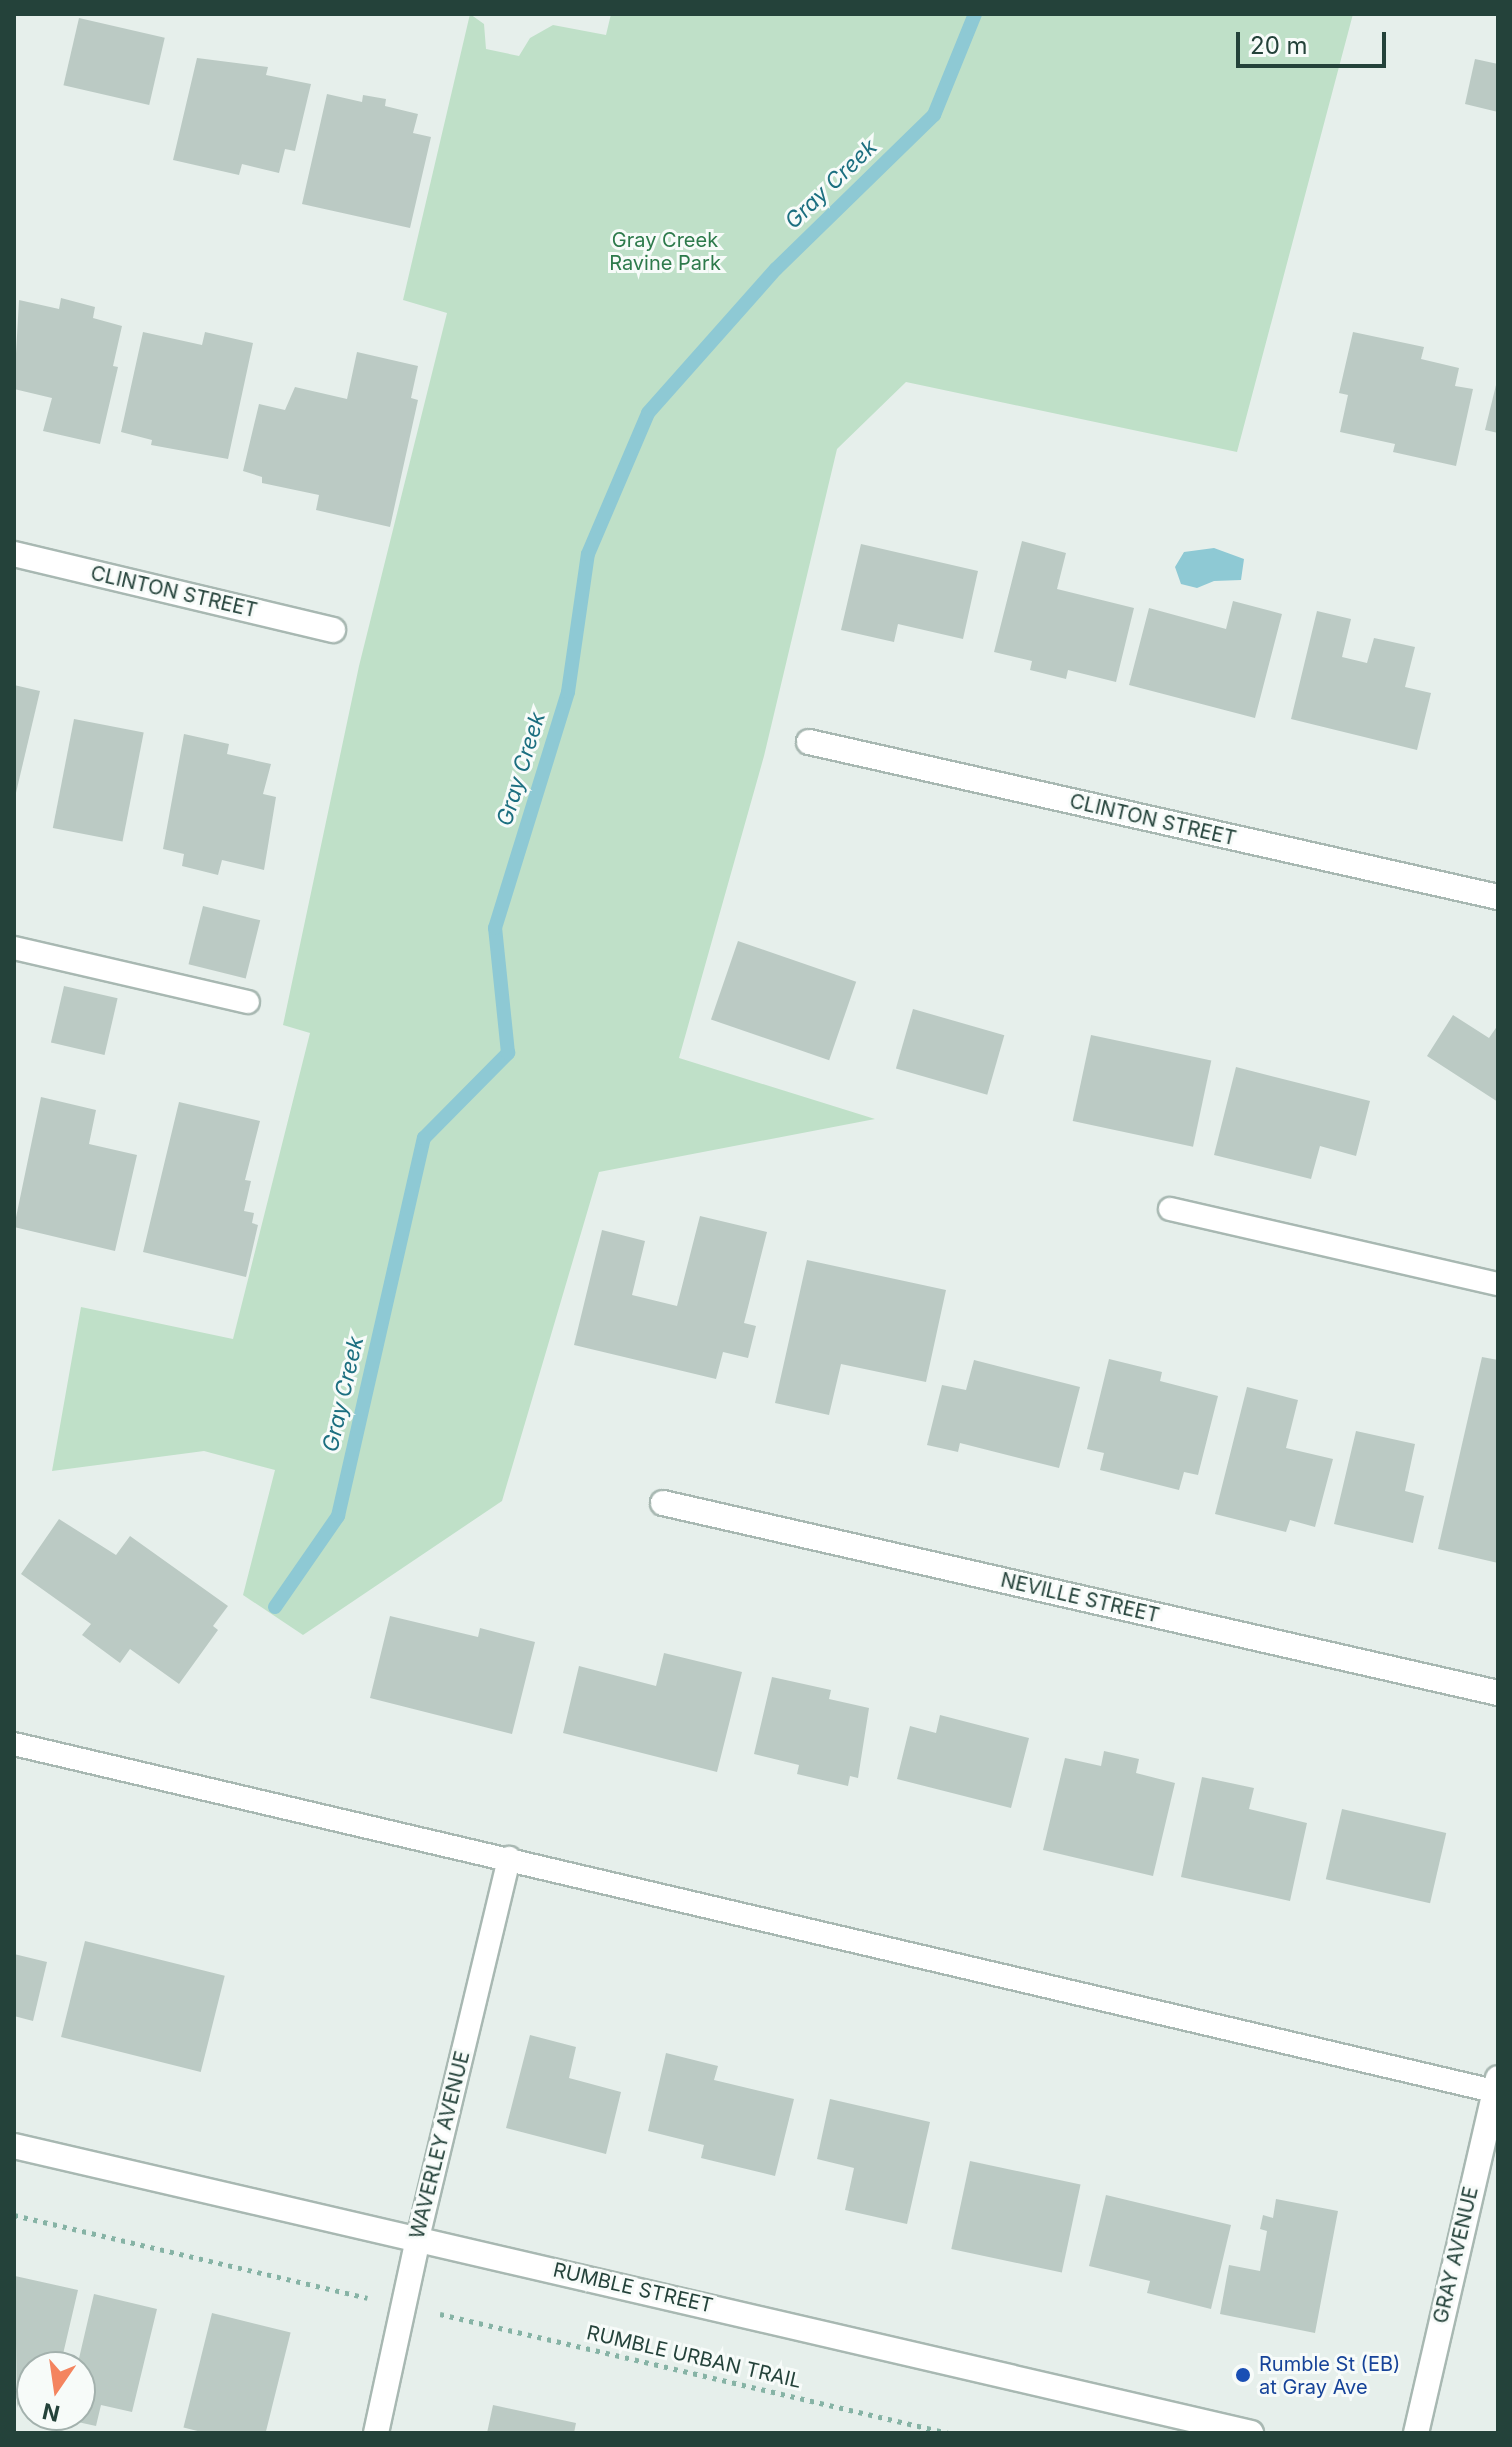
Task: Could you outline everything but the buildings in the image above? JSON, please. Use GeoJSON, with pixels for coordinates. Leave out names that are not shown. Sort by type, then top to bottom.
{"type":"FeatureCollection","features":[{"type":"Feature","properties":{"kind":"street","name":"CLINTON STREET"},"geometry":{"type":"LineString","coordinates":[[14,554],[333,630]]}},
{"type":"Feature","properties":{"kind":"street","name":"CLINTON STREET"},"geometry":{"type":"LineString","coordinates":[[809,742],[1498,897]]}},
{"type":"Feature","properties":{"kind":"street","name":"NEVILLE STREET"},"geometry":{"type":"LineString","coordinates":[[663,1503],[1498,1693]]}},
{"type":"Feature","properties":{"kind":"street","name":"GRAY AVENUE"},"geometry":{"type":"LineString","coordinates":[[1416,2433],[1497,2087]]}},
{"type":"Feature","properties":{"kind":"street","name":"RUMBLE STREET"},"geometry":{"type":"LineString","coordinates":[[14,2146],[1251,2433]]}},
{"type":"Feature","properties":{"kind":"street","name":"WAVERLEY AVENUE"},"geometry":{"type":"LineString","coordinates":[[376,2433],[418,2238]]}},
{"type":"Feature","properties":{"kind":"lane"},"geometry":{"type":"LineString","coordinates":[[14,948],[248,1002]]}},
{"type":"Feature","properties":{"kind":"lane"},"geometry":{"type":"LineString","coordinates":[[1170,1209],[1498,1284]]}},
{"type":"Feature","properties":{"kind":"lane"},"geometry":{"type":"LineString","coordinates":[[14,1744],[1497,2087]]}},
{"type":"Feature","properties":{"kind":"lane","name":"WAVERLEY AVENUE"},"geometry":{"type":"LineString","coordinates":[[418,2238],[509,1858]]}},
{"type":"Feature","properties":{"kind":"path"},"geometry":{"type":"LineString","coordinates":[[14,2215],[375,2300]]}},
{"type":"Feature","properties":{"kind":"path","name":"RUMBLE URBAN TRAIL"},"geometry":{"type":"LineString","coordinates":[[433,2313],[948,2433]]}},
{"type":"Feature","properties":{"kind":"green space","name":"Gray Creek Ravine Park"},"geometry":{"type":"Polygon","coordinates":[[[470,14],[484,24],[486,49],[519,56],[530,38],[553,25],[606,35],[611,14],[1353,14],[1237,452],[906,382],[837,449],[764,756],[679,1058],[875,1119],[599,1172],[502,1501],[303,1635],[243,1595],[275,1470],[204,1451],[52,1471],[81,1307],[233,1339],[310,1033],[283,1025],[359,666],[447,313],[403,300],[470,14]]]}},
{"type":"Feature","properties":{"kind":"water"},"geometry":{"type":"Polygon","coordinates":[[[1214,548],[1244,559],[1241,580],[1214,581],[1197,588],[1181,584],[1175,567],[1184,552],[1214,548]]]}},
{"type":"Feature","properties":{"kind":"waterway","name":"Gray Creek"},"geometry":{"type":"LineString","coordinates":[[275,1607],[338,1516],[424,1138],[508,1053],[495,928],[568,692],[588,554],[648,413],[776,269],[934,115],[975,14]]}},
{"type":"Feature","properties":{"kind":"place","name":"Rumble St (EB) at Gray Ave"},"geometry":{"type":"Point","coordinates":[1243,2375]}}]}
